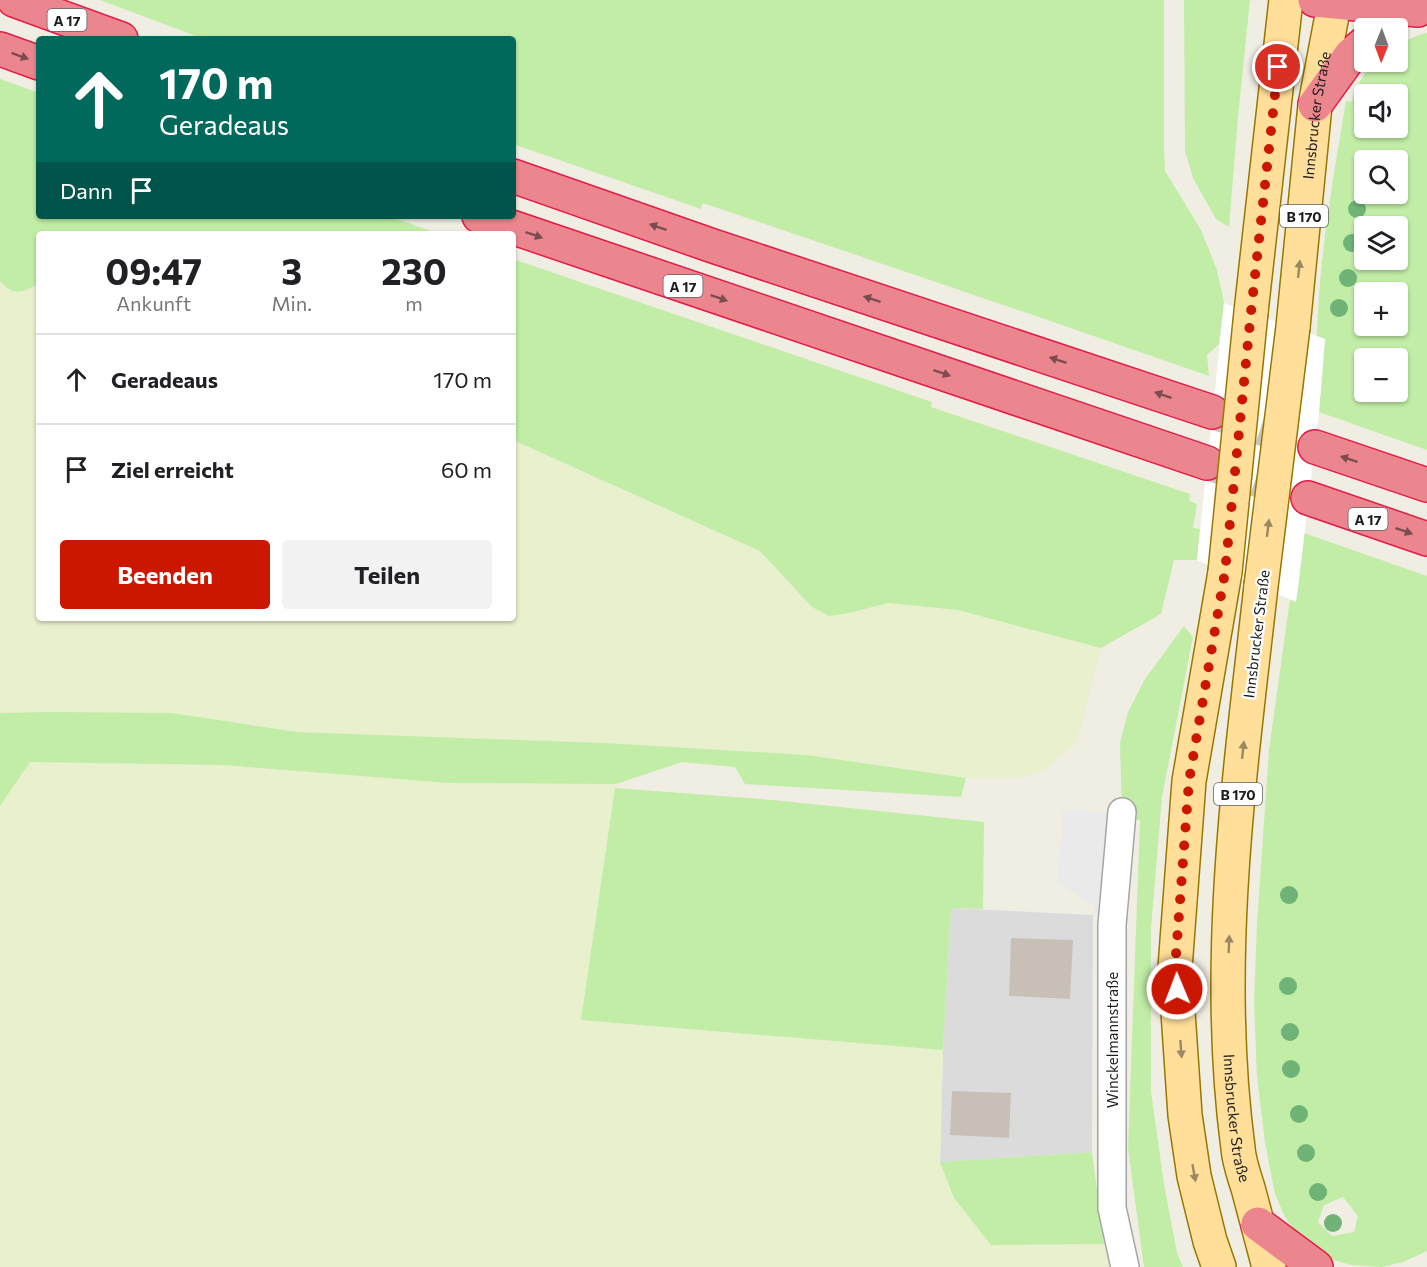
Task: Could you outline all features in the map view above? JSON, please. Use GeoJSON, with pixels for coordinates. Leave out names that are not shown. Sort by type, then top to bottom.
{"type":"FeatureCollection","features":[{"type":"Feature","properties":{"kind":"highway","name":"A 17"},"geometry":{"type":"LineString","coordinates":[[14,0],[113,36]]}},
{"type":"Feature","properties":{"kind":"highway"},"geometry":{"type":"LineString","coordinates":[[1328,1],[1422,10]]}},
{"type":"Feature","properties":{"kind":"highway"},"geometry":{"type":"LineString","coordinates":[[1400,18],[1422,10]]}},
{"type":"Feature","properties":{"kind":"highway"},"geometry":{"type":"LineString","coordinates":[[0,49],[36,62]]}},
{"type":"Feature","properties":{"kind":"highway"},"geometry":{"type":"LineString","coordinates":[[1315,105],[1354,52]]}},
{"type":"Feature","properties":{"kind":"highway"},"geometry":{"type":"LineString","coordinates":[[516,177],[713,246],[1212,412]]}},
{"type":"Feature","properties":{"kind":"highway","name":"A 17"},"geometry":{"type":"LineString","coordinates":[[488,219],[1207,463]]}},
{"type":"Feature","properties":{"kind":"highway"},"geometry":{"type":"LineString","coordinates":[[1315,447],[1427,485]]}},
{"type":"Feature","properties":{"kind":"highway","name":"A 17"},"geometry":{"type":"LineString","coordinates":[[1308,498],[1427,539]]}},
{"type":"Feature","properties":{"kind":"highway"},"geometry":{"type":"LineString","coordinates":[[1258,1224],[1316,1267]]}},
{"type":"Feature","properties":{"kind":"main road","name":"B 170"},"geometry":{"type":"LineString","coordinates":[[1219,1267],[1207,1230],[1191,1156],[1185,1115],[1175,968],[1189,781],[1225,572],[1286,0]]}},
{"type":"Feature","properties":{"kind":"main road","name":"Innsbrucker Straße"},"geometry":{"type":"LineString","coordinates":[[1269,1267],[1238,1151],[1229,1064],[1227,1003],[1230,889],[1236,813],[1293,327],[1315,105],[1327,39],[1328,1]]}},
{"type":"Feature","properties":{"kind":"street","name":"Winckelmannstraße"},"geometry":{"type":"LineString","coordinates":[[1122,812],[1112,925],[1112,1208],[1125,1267]]}},
{"type":"Feature","properties":{"kind":"shaded area"},"geometry":{"type":"Polygon","coordinates":[[[1063,810],[1122,812],[1113,915],[1093,915],[1093,904],[1058,884],[1063,810]]]}},
{"type":"Feature","properties":{"kind":"shaded area"},"geometry":{"type":"Polygon","coordinates":[[[951,908],[1093,915],[1092,1152],[940,1162],[943,1050],[951,908]]]}},
{"type":"Feature","properties":{"kind":"green space"},"geometry":{"type":"Polygon","coordinates":[[[100,0],[1164,0],[1165,171],[1201,230],[1217,270],[1224,303],[1219,344],[1207,355],[1209,376],[703,203],[701,209],[516,145],[516,36],[196,36],[100,0]]]}},
{"type":"Feature","properties":{"kind":"green space"},"geometry":{"type":"Polygon","coordinates":[[[1184,0],[1250,0],[1229,227],[1216,219],[1193,178],[1185,151],[1184,0]]]}},
{"type":"Feature","properties":{"kind":"green space"},"geometry":{"type":"Polygon","coordinates":[[[1427,33],[1427,450],[1319,412],[1325,339],[1317,336],[1318,306],[1324,247],[1346,101],[1352,102],[1354,94],[1354,138],[1408,138],[1408,84],[1359,84],[1367,72],[1408,72],[1408,40],[1427,33]]]}},
{"type":"Feature","properties":{"kind":"green space"},"geometry":{"type":"Polygon","coordinates":[[[0,79],[36,92],[36,219],[397,219],[431,231],[36,231],[36,285],[19,292],[10,289],[0,281],[0,79]]]}},
{"type":"Feature","properties":{"kind":"green space"},"geometry":{"type":"Polygon","coordinates":[[[516,260],[932,402],[931,407],[1190,494],[1189,501],[1197,504],[1193,528],[1200,529],[1197,560],[1174,560],[1161,614],[1101,648],[958,610],[888,603],[829,616],[812,607],[760,551],[516,441],[516,260]]]}},
{"type":"Feature","properties":{"kind":"green space"},"geometry":{"type":"Polygon","coordinates":[[[0,281],[5,287],[25,291],[36,285],[36,621],[516,621],[516,441],[760,551],[812,607],[849,613],[888,603],[958,610],[1101,648],[1076,743],[1048,768],[1020,778],[966,778],[807,755],[604,743],[296,732],[172,713],[0,713],[0,281]]]}},
{"type":"Feature","properties":{"kind":"green space"},"geometry":{"type":"Polygon","coordinates":[[[1304,533],[1427,576],[1427,1251],[1403,1262],[1382,1267],[1351,1265],[1330,1259],[1296,1233],[1285,1217],[1275,1194],[1265,1143],[1257,1076],[1254,1002],[1257,924],[1269,750],[1290,599],[1295,601],[1304,533]],[[1343,1197],[1324,1205],[1318,1222],[1332,1236],[1354,1232],[1358,1216],[1343,1197]]]}},
{"type":"Feature","properties":{"kind":"green space"},"geometry":{"type":"Polygon","coordinates":[[[1184,626],[1193,637],[1162,797],[1151,928],[1151,1092],[1164,1184],[1177,1253],[1183,1267],[1144,1267],[1128,1148],[1140,821],[1122,812],[1120,743],[1128,712],[1145,679],[1184,626]]]}},
{"type":"Feature","properties":{"kind":"green space"},"geometry":{"type":"Polygon","coordinates":[[[0,713],[172,713],[296,732],[604,743],[807,755],[966,778],[961,797],[745,784],[735,767],[682,762],[616,784],[449,783],[223,765],[30,762],[0,806],[0,713]]]}},
{"type":"Feature","properties":{"kind":"green space"},"geometry":{"type":"Polygon","coordinates":[[[30,762],[223,765],[449,783],[616,784],[581,1020],[943,1050],[940,1162],[954,1198],[991,1245],[1104,1244],[1110,1267],[0,1267],[0,806],[30,762]]]}},
{"type":"Feature","properties":{"kind":"green space"},"geometry":{"type":"Polygon","coordinates":[[[615,788],[773,800],[984,822],[983,909],[951,908],[943,1050],[581,1020],[615,788]]]}},
{"type":"Feature","properties":{"kind":"green space"},"geometry":{"type":"Polygon","coordinates":[[[1092,1152],[1104,1244],[991,1245],[954,1198],[940,1162],[1092,1152]]]}},
{"type":"Feature","properties":{"kind":"pier"},"geometry":{"type":"Polygon","coordinates":[[[1224,303],[1325,339],[1319,412],[1296,602],[1197,560],[1224,303]]]}},
{"type":"Feature","properties":{"kind":"building"},"geometry":{"type":"Polygon","coordinates":[[[1011,938],[1073,940],[1070,999],[1009,996],[1011,938]]]}},
{"type":"Feature","properties":{"kind":"building"},"geometry":{"type":"Polygon","coordinates":[[[952,1091],[1011,1093],[1009,1138],[950,1135],[952,1091]]]}},
{"type":"Feature","properties":{"kind":"tunnel"},"geometry":{"type":"LineString","coordinates":[[1214,413],[1315,447]]}},
{"type":"Feature","properties":{"kind":"tunnel"},"geometry":{"type":"LineString","coordinates":[[1209,464],[1308,498]]}},
{"type":"Feature","properties":{"kind":"route"},"geometry":{"type":"LineString","coordinates":[[1177,989],[1175,968],[1189,781],[1225,572],[1278,67]]}}]}
